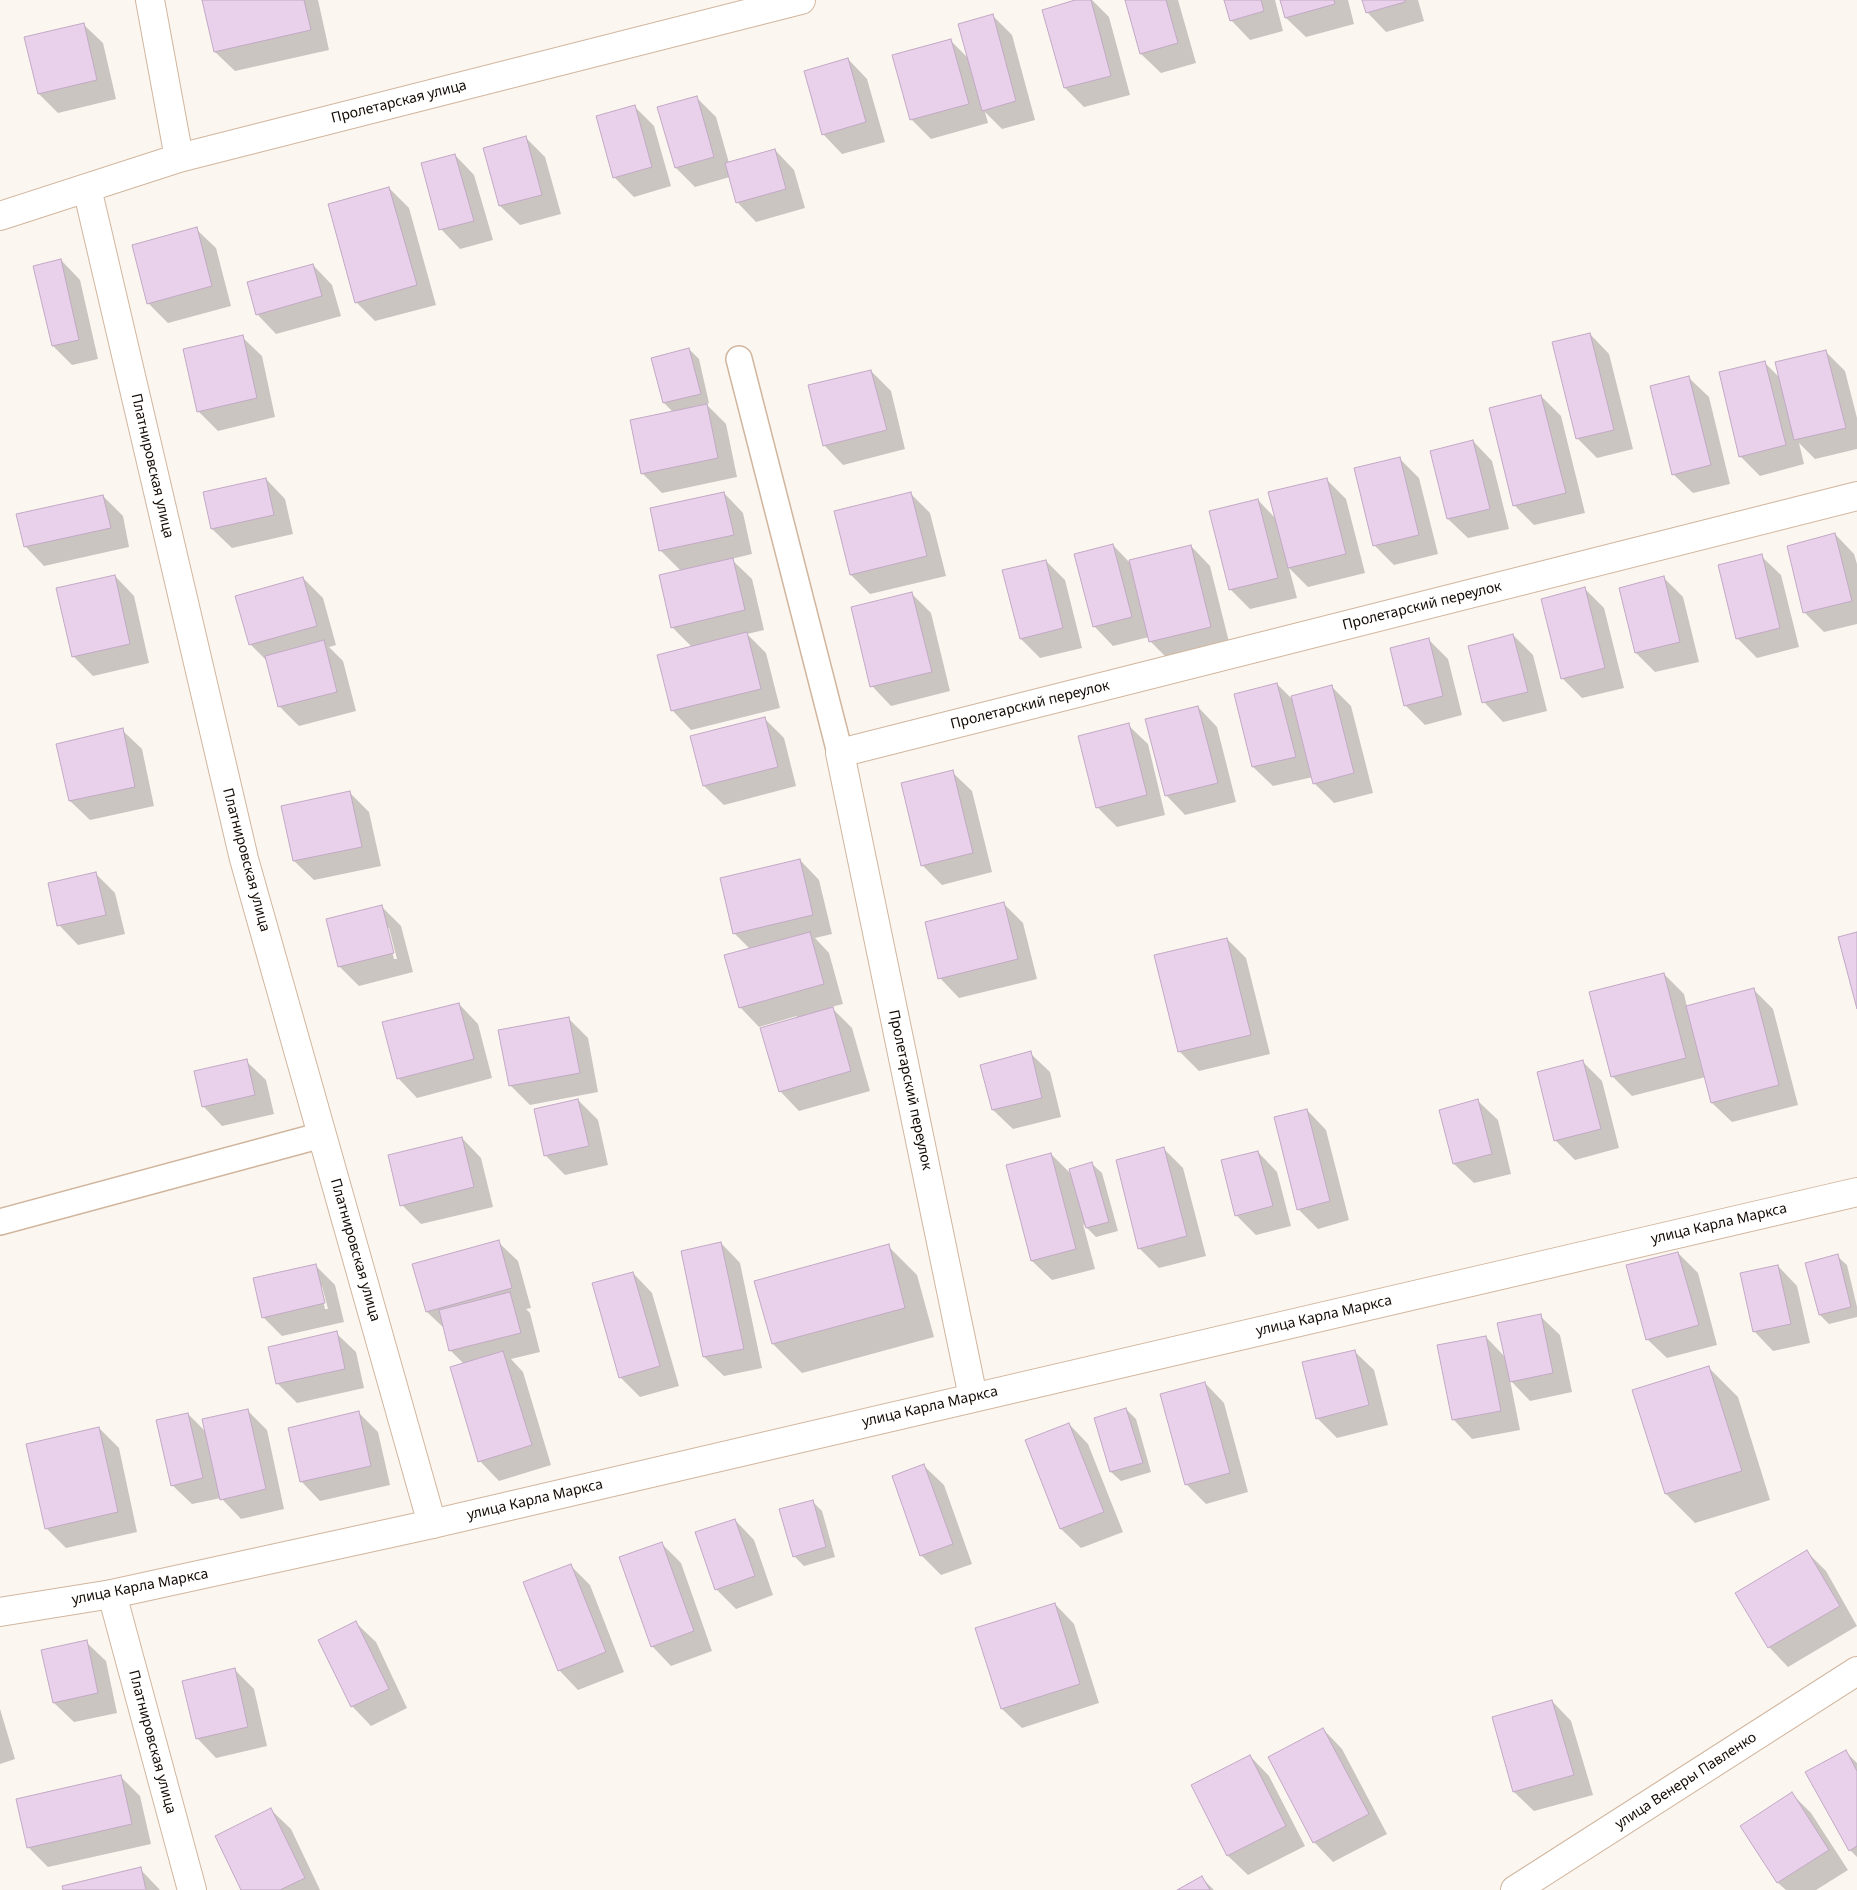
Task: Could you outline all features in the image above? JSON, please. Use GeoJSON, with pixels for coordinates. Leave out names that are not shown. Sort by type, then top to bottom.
{"type":"FeatureCollection","features":[{"type":"Feature","properties":{"kind":"street"},"geometry":{"type":"LineString","coordinates":[[150,0],[179,158]]}},
{"type":"Feature","properties":{"kind":"street","name":"Пролетарская улица"},"geometry":{"type":"LineString","coordinates":[[0,216],[179,158],[801,0]]}},
{"type":"Feature","properties":{"kind":"street","name":"Платнировская улица"},"geometry":{"type":"LineString","coordinates":[[87,188],[244,859],[432,1524]]}},
{"type":"Feature","properties":{"kind":"street","name":"Пролетарский переулок"},"geometry":{"type":"LineString","coordinates":[[973,1397],[840,753],[1857,496]]}},
{"type":"Feature","properties":{"kind":"street","name":"улица Карла Маркса"},"geometry":{"type":"LineString","coordinates":[[0,1612],[112,1594],[432,1524],[1857,1192]]}},
{"type":"Feature","properties":{"kind":"street","name":"Платнировская улица"},"geometry":{"type":"LineString","coordinates":[[112,1594],[192,1890]]}},
{"type":"Feature","properties":{"kind":"street","name":"улица Венеры Павленко"},"geometry":{"type":"LineString","coordinates":[[1515,1890],[1857,1671]]}},
{"type":"Feature","properties":{"kind":"lane"},"geometry":{"type":"LineString","coordinates":[[739,359],[840,753]]}},
{"type":"Feature","properties":{"kind":"lane"},"geometry":{"type":"LineString","coordinates":[[0,1222],[322,1135]]}},
{"type":"Feature","properties":{"kind":"building"},"geometry":{"type":"Polygon","coordinates":[[[202,0],[304,0],[311,30],[214,52],[202,0]]]}},
{"type":"Feature","properties":{"kind":"building"},"geometry":{"type":"Polygon","coordinates":[[[1075,0],[1091,0],[1111,76],[1064,88],[1042,10],[1075,0]]]}},
{"type":"Feature","properties":{"kind":"building"},"geometry":{"type":"Polygon","coordinates":[[[1125,0],[1166,0],[1178,43],[1140,54],[1125,0]]]}},
{"type":"Feature","properties":{"kind":"building"},"geometry":{"type":"Polygon","coordinates":[[[1224,0],[1261,0],[1264,11],[1230,21],[1224,0]]]}},
{"type":"Feature","properties":{"kind":"building"},"geometry":{"type":"Polygon","coordinates":[[[1280,0],[1334,0],[1335,4],[1285,18],[1280,0]]]}},
{"type":"Feature","properties":{"kind":"building"},"geometry":{"type":"Polygon","coordinates":[[[1362,0],[1405,0],[1405,2],[1366,13],[1362,0]]]}},
{"type":"Feature","properties":{"kind":"building"},"geometry":{"type":"Polygon","coordinates":[[[993,14],[1016,101],[982,111],[958,24],[993,14]]]}},
{"type":"Feature","properties":{"kind":"building"},"geometry":{"type":"Polygon","coordinates":[[[84,23],[97,80],[38,94],[24,37],[84,23]]]}},
{"type":"Feature","properties":{"kind":"building"},"geometry":{"type":"Polygon","coordinates":[[[951,39],[969,104],[910,120],[892,55],[951,39]]]}},
{"type":"Feature","properties":{"kind":"building"},"geometry":{"type":"Polygon","coordinates":[[[848,58],[866,122],[822,135],[804,71],[848,58]]]}},
{"type":"Feature","properties":{"kind":"building"},"geometry":{"type":"Polygon","coordinates":[[[697,96],[714,157],[675,168],[657,107],[697,96]]]}},
{"type":"Feature","properties":{"kind":"building"},"geometry":{"type":"Polygon","coordinates":[[[635,105],[652,167],[613,178],[596,116],[635,105]]]}},
{"type":"Feature","properties":{"kind":"building"},"geometry":{"type":"Polygon","coordinates":[[[526,136],[542,195],[499,206],[483,148],[526,136]]]}},
{"type":"Feature","properties":{"kind":"building"},"geometry":{"type":"Polygon","coordinates":[[[775,149],[786,189],[736,203],[725,163],[775,149]]]}},
{"type":"Feature","properties":{"kind":"building"},"geometry":{"type":"Polygon","coordinates":[[[455,154],[474,221],[439,230],[421,163],[455,154]]]}},
{"type":"Feature","properties":{"kind":"building"},"geometry":{"type":"Polygon","coordinates":[[[389,187],[417,285],[355,303],[328,204],[389,187]]]}},
{"type":"Feature","properties":{"kind":"building"},"geometry":{"type":"Polygon","coordinates":[[[197,227],[212,286],[147,304],[132,245],[197,227]]]}},
{"type":"Feature","properties":{"kind":"building"},"geometry":{"type":"Polygon","coordinates":[[[61,259],[79,340],[52,346],[33,266],[61,259]]]}},
{"type":"Feature","properties":{"kind":"building"},"geometry":{"type":"Polygon","coordinates":[[[313,264],[322,296],[256,315],[247,282],[313,264]]]}},
{"type":"Feature","properties":{"kind":"building"},"geometry":{"type":"Polygon","coordinates":[[[1590,333],[1614,430],[1576,439],[1552,342],[1590,333]]]}},
{"type":"Feature","properties":{"kind":"building"},"geometry":{"type":"Polygon","coordinates":[[[243,335],[257,398],[197,412],[183,349],[243,335]]]}},
{"type":"Feature","properties":{"kind":"building"},"geometry":{"type":"Polygon","coordinates":[[[689,348],[701,394],[663,403],[651,358],[689,348]]]}},
{"type":"Feature","properties":{"kind":"building"},"geometry":{"type":"Polygon","coordinates":[[[1826,350],[1846,428],[1794,440],[1775,362],[1826,350]]]}},
{"type":"Feature","properties":{"kind":"building"},"geometry":{"type":"Polygon","coordinates":[[[1765,361],[1786,445],[1739,457],[1719,372],[1765,361]]]}},
{"type":"Feature","properties":{"kind":"building"},"geometry":{"type":"Polygon","coordinates":[[[871,370],[887,430],[823,446],[808,385],[871,370]]]}},
{"type":"Feature","properties":{"kind":"building"},"geometry":{"type":"Polygon","coordinates":[[[1689,376],[1711,465],[1672,475],[1650,386],[1689,376]]]}},
{"type":"Feature","properties":{"kind":"building"},"geometry":{"type":"Polygon","coordinates":[[[1541,395],[1566,493],[1513,506],[1489,408],[1541,395]]]}},
{"type":"Feature","properties":{"kind":"building"},"geometry":{"type":"Polygon","coordinates":[[[707,404],[718,458],[641,474],[630,420],[707,404]]]}},
{"type":"Feature","properties":{"kind":"building"},"geometry":{"type":"Polygon","coordinates":[[[1473,440],[1490,509],[1447,519],[1430,451],[1473,440]]]}},
{"type":"Feature","properties":{"kind":"building"},"geometry":{"type":"Polygon","coordinates":[[[1400,457],[1419,535],[1373,546],[1354,468],[1400,457]]]}},
{"type":"Feature","properties":{"kind":"building"},"geometry":{"type":"Polygon","coordinates":[[[266,478],[274,515],[211,529],[203,492],[266,478]]]}},
{"type":"Feature","properties":{"kind":"building"},"geometry":{"type":"Polygon","coordinates":[[[1327,478],[1346,554],[1288,568],[1268,492],[1327,478]]]}},
{"type":"Feature","properties":{"kind":"building"},"geometry":{"type":"Polygon","coordinates":[[[724,492],[734,535],[659,551],[650,508],[724,492]]]}},
{"type":"Feature","properties":{"kind":"building"},"geometry":{"type":"Polygon","coordinates":[[[911,492],[927,556],[850,575],[834,511],[911,492]]]}},
{"type":"Feature","properties":{"kind":"building"},"geometry":{"type":"Polygon","coordinates":[[[103,495],[111,528],[24,547],[16,514],[103,495]]]}},
{"type":"Feature","properties":{"kind":"building"},"geometry":{"type":"Polygon","coordinates":[[[1258,499],[1278,578],[1229,590],[1209,511],[1258,499]]]}},
{"type":"Feature","properties":{"kind":"building"},"geometry":{"type":"Polygon","coordinates":[[[1835,533],[1852,601],[1803,613],[1787,546],[1835,533]]]}},
{"type":"Feature","properties":{"kind":"building"},"geometry":{"type":"Polygon","coordinates":[[[1113,544],[1132,617],[1093,627],[1074,554],[1113,544]]]}},
{"type":"Feature","properties":{"kind":"building"},"geometry":{"type":"Polygon","coordinates":[[[1191,545],[1211,627],[1149,642],[1129,560],[1191,545]]]}},
{"type":"Feature","properties":{"kind":"building"},"geometry":{"type":"Polygon","coordinates":[[[1762,554],[1780,628],[1736,639],[1718,565],[1762,554]]]}},
{"type":"Feature","properties":{"kind":"building"},"geometry":{"type":"Polygon","coordinates":[[[733,558],[745,610],[671,628],[659,575],[733,558]]]}},
{"type":"Feature","properties":{"kind":"building"},"geometry":{"type":"Polygon","coordinates":[[[1046,560],[1063,628],[1020,639],[1002,570],[1046,560]]]}},
{"type":"Feature","properties":{"kind":"building"},"geometry":{"type":"Polygon","coordinates":[[[115,575],[130,644],[72,657],[56,588],[115,575]]]}},
{"type":"Feature","properties":{"kind":"building"},"geometry":{"type":"Polygon","coordinates":[[[1664,576],[1680,642],[1635,653],[1619,588],[1664,576]]]}},
{"type":"Feature","properties":{"kind":"building"},"geometry":{"type":"Polygon","coordinates":[[[303,577],[317,626],[249,645],[235,596],[303,577]]]}},
{"type":"Feature","properties":{"kind":"building"},"geometry":{"type":"Polygon","coordinates":[[[1585,587],[1605,668],[1561,679],[1541,599],[1585,587]]]}},
{"type":"Feature","properties":{"kind":"building"},"geometry":{"type":"Polygon","coordinates":[[[912,592],[932,672],[870,687],[851,607],[912,592]]]}},
{"type":"Feature","properties":{"kind":"building"},"geometry":{"type":"Polygon","coordinates":[[[747,632],[761,689],[671,711],[657,655],[747,632]]]}},
{"type":"Feature","properties":{"kind":"building"},"geometry":{"type":"Polygon","coordinates":[[[1513,634],[1528,692],[1482,703],[1468,646],[1513,634]]]}},
{"type":"Feature","properties":{"kind":"building"},"geometry":{"type":"Polygon","coordinates":[[[1429,638],[1443,696],[1404,706],[1390,648],[1429,638]]]}},
{"type":"Feature","properties":{"kind":"building"},"geometry":{"type":"Polygon","coordinates":[[[324,640],[337,692],[278,707],[265,656],[324,640]]]}},
{"type":"Feature","properties":{"kind":"building"},"geometry":{"type":"Polygon","coordinates":[[[1277,683],[1296,757],[1252,767],[1234,694],[1277,683]]]}},
{"type":"Feature","properties":{"kind":"building"},"geometry":{"type":"Polygon","coordinates":[[[1332,685],[1354,773],[1313,784],[1291,696],[1332,685]]]}},
{"type":"Feature","properties":{"kind":"building"},"geometry":{"type":"Polygon","coordinates":[[[1198,706],[1218,783],[1165,796],[1145,719],[1198,706]]]}},
{"type":"Feature","properties":{"kind":"building"},"geometry":{"type":"Polygon","coordinates":[[[765,717],[778,767],[703,786],[690,736],[765,717]]]}},
{"type":"Feature","properties":{"kind":"building"},"geometry":{"type":"Polygon","coordinates":[[[1129,723],[1147,795],[1096,808],[1078,736],[1129,723]]]}},
{"type":"Feature","properties":{"kind":"building"},"geometry":{"type":"Polygon","coordinates":[[[123,728],[135,787],[69,801],[56,744],[123,728]]]}},
{"type":"Feature","properties":{"kind":"building"},"geometry":{"type":"Polygon","coordinates":[[[953,770],[973,853],[921,866],[901,783],[953,770]]]}},
{"type":"Feature","properties":{"kind":"building"},"geometry":{"type":"Polygon","coordinates":[[[350,791],[362,847],[293,861],[281,806],[350,791]]]}},
{"type":"Feature","properties":{"kind":"building"},"geometry":{"type":"Polygon","coordinates":[[[800,859],[813,915],[733,934],[720,878],[800,859]]]}},
{"type":"Feature","properties":{"kind":"building"},"geometry":{"type":"Polygon","coordinates":[[[96,872],[106,915],[57,926],[48,883],[96,872]]]}},
{"type":"Feature","properties":{"kind":"building"},"geometry":{"type":"Polygon","coordinates":[[[1004,902],[1018,959],[938,979],[925,922],[1004,902]]]}},
{"type":"Feature","properties":{"kind":"building"},"geometry":{"type":"Polygon","coordinates":[[[382,905],[394,953],[338,967],[326,919],[382,905]]]}},
{"type":"Feature","properties":{"kind":"building"},"geometry":{"type":"Polygon","coordinates":[[[810,932],[824,984],[739,1008],[724,955],[810,932]]]}},
{"type":"Feature","properties":{"kind":"building"},"geometry":{"type":"Polygon","coordinates":[[[1857,932],[1857,1009],[1838,937],[1857,932]]]}},
{"type":"Feature","properties":{"kind":"building"},"geometry":{"type":"Polygon","coordinates":[[[1227,938],[1251,1035],[1178,1052],[1154,955],[1227,938]]]}},
{"type":"Feature","properties":{"kind":"building"},"geometry":{"type":"Polygon","coordinates":[[[1664,973],[1686,1058],[1611,1077],[1589,992],[1664,973]]]}},
{"type":"Feature","properties":{"kind":"building"},"geometry":{"type":"Polygon","coordinates":[[[1754,988],[1779,1085],[1711,1103],[1686,1006],[1754,988]]]}},
{"type":"Feature","properties":{"kind":"building"},"geometry":{"type":"Polygon","coordinates":[[[459,1003],[474,1059],[397,1079],[382,1022],[459,1003]]]}},
{"type":"Feature","properties":{"kind":"building"},"geometry":{"type":"Polygon","coordinates":[[[833,1007],[851,1071],[779,1092],[760,1028],[833,1007]]]}},
{"type":"Feature","properties":{"kind":"building"},"geometry":{"type":"Polygon","coordinates":[[[569,1017],[580,1073],[509,1086],[498,1030],[569,1017]]]}},
{"type":"Feature","properties":{"kind":"building"},"geometry":{"type":"Polygon","coordinates":[[[1031,1051],[1042,1098],[992,1110],[980,1065],[1031,1051]]]}},
{"type":"Feature","properties":{"kind":"building"},"geometry":{"type":"Polygon","coordinates":[[[247,1059],[255,1095],[202,1107],[194,1071],[247,1059]]]}},
{"type":"Feature","properties":{"kind":"building"},"geometry":{"type":"Polygon","coordinates":[[[1583,1060],[1601,1129],[1554,1141],[1537,1072],[1583,1060]]]}},
{"type":"Feature","properties":{"kind":"building"},"geometry":{"type":"Polygon","coordinates":[[[578,1099],[589,1146],[544,1156],[534,1109],[578,1099]]]}},
{"type":"Feature","properties":{"kind":"building"},"geometry":{"type":"Polygon","coordinates":[[[1478,1099],[1492,1154],[1453,1164],[1439,1110],[1478,1099]]]}},
{"type":"Feature","properties":{"kind":"building"},"geometry":{"type":"Polygon","coordinates":[[[1307,1109],[1330,1201],[1297,1210],[1274,1117],[1307,1109]]]}},
{"type":"Feature","properties":{"kind":"building"},"geometry":{"type":"Polygon","coordinates":[[[462,1137],[474,1187],[400,1206],[388,1155],[462,1137]]]}},
{"type":"Feature","properties":{"kind":"building"},"geometry":{"type":"Polygon","coordinates":[[[1164,1147],[1187,1236],[1138,1249],[1116,1160],[1164,1147]]]}},
{"type":"Feature","properties":{"kind":"building"},"geometry":{"type":"Polygon","coordinates":[[[1258,1151],[1273,1206],[1235,1216],[1221,1160],[1258,1151]]]}},
{"type":"Feature","properties":{"kind":"building"},"geometry":{"type":"Polygon","coordinates":[[[1051,1153],[1076,1249],[1031,1261],[1006,1165],[1051,1153]]]}},
{"type":"Feature","properties":{"kind":"building"},"geometry":{"type":"Polygon","coordinates":[[[1092,1162],[1109,1222],[1086,1228],[1069,1169],[1092,1162]]]}},
{"type":"Feature","properties":{"kind":"building"},"geometry":{"type":"Polygon","coordinates":[[[499,1240],[512,1288],[426,1312],[412,1264],[499,1240]]]}},
{"type":"Feature","properties":{"kind":"building"},"geometry":{"type":"Polygon","coordinates":[[[721,1242],[744,1349],[703,1357],[681,1251],[721,1242]]]}},
{"type":"Feature","properties":{"kind":"building"},"geometry":{"type":"Polygon","coordinates":[[[889,1244],[905,1308],[772,1344],[754,1281],[889,1244]]]}},
{"type":"Feature","properties":{"kind":"building"},"geometry":{"type":"Polygon","coordinates":[[[1678,1252],[1699,1325],[1646,1340],[1626,1265],[1678,1252]]]}},
{"type":"Feature","properties":{"kind":"building"},"geometry":{"type":"Polygon","coordinates":[[[1838,1254],[1851,1307],[1819,1315],[1805,1263],[1838,1254]]]}},
{"type":"Feature","properties":{"kind":"building"},"geometry":{"type":"Polygon","coordinates":[[[316,1264],[325,1303],[262,1318],[253,1278],[316,1264]]]}},
{"type":"Feature","properties":{"kind":"building"},"geometry":{"type":"Polygon","coordinates":[[[1778,1265],[1791,1324],[1753,1332],[1740,1273],[1778,1265]]]}},
{"type":"Feature","properties":{"kind":"building"},"geometry":{"type":"Polygon","coordinates":[[[633,1272],[660,1366],[619,1378],[592,1283],[633,1272]]]}},
{"type":"Feature","properties":{"kind":"building"},"geometry":{"type":"Polygon","coordinates":[[[510,1292],[521,1333],[449,1351],[439,1310],[510,1292]]]}},
{"type":"Feature","properties":{"kind":"building"},"geometry":{"type":"Polygon","coordinates":[[[1541,1314],[1553,1373],[1510,1382],[1497,1323],[1541,1314]]]}},
{"type":"Feature","properties":{"kind":"building"},"geometry":{"type":"Polygon","coordinates":[[[337,1331],[345,1369],[276,1384],[268,1347],[337,1331]]]}},
{"type":"Feature","properties":{"kind":"building"},"geometry":{"type":"Polygon","coordinates":[[[1486,1336],[1501,1411],[1452,1420],[1437,1345],[1486,1336]]]}},
{"type":"Feature","properties":{"kind":"building"},"geometry":{"type":"Polygon","coordinates":[[[1355,1350],[1369,1405],[1316,1419],[1302,1362],[1355,1350]]]}},
{"type":"Feature","properties":{"kind":"building"},"geometry":{"type":"Polygon","coordinates":[[[503,1351],[532,1445],[478,1462],[450,1367],[503,1351]]]}},
{"type":"Feature","properties":{"kind":"building"},"geometry":{"type":"Polygon","coordinates":[[[1709,1366],[1742,1471],[1665,1494],[1632,1390],[1709,1366]]]}},
{"type":"Feature","properties":{"kind":"building"},"geometry":{"type":"Polygon","coordinates":[[[1205,1382],[1230,1473],[1185,1485],[1160,1394],[1205,1382]]]}},
{"type":"Feature","properties":{"kind":"building"},"geometry":{"type":"Polygon","coordinates":[[[1126,1408],[1143,1463],[1110,1472],[1094,1418],[1126,1408]]]}},
{"type":"Feature","properties":{"kind":"building"},"geometry":{"type":"Polygon","coordinates":[[[248,1409],[266,1489],[220,1500],[202,1419],[248,1409]]]}},
{"type":"Feature","properties":{"kind":"building"},"geometry":{"type":"Polygon","coordinates":[[[359,1411],[371,1466],[300,1482],[288,1428],[359,1411]]]}},
{"type":"Feature","properties":{"kind":"building"},"geometry":{"type":"Polygon","coordinates":[[[188,1413],[203,1478],[171,1486],[156,1420],[188,1413]]]}},
{"type":"Feature","properties":{"kind":"building"},"geometry":{"type":"Polygon","coordinates":[[[1069,1423],[1104,1512],[1060,1529],[1025,1440],[1069,1423]]]}},
{"type":"Feature","properties":{"kind":"building"},"geometry":{"type":"Polygon","coordinates":[[[99,1427],[118,1512],[45,1529],[26,1444],[99,1427]]]}},
{"type":"Feature","properties":{"kind":"building"},"geometry":{"type":"Polygon","coordinates":[[[924,1464],[953,1544],[920,1556],[892,1476],[924,1464]]]}},
{"type":"Feature","properties":{"kind":"building"},"geometry":{"type":"Polygon","coordinates":[[[813,1500],[826,1547],[793,1557],[779,1509],[813,1500]]]}},
{"type":"Feature","properties":{"kind":"building"},"geometry":{"type":"Polygon","coordinates":[[[735,1519],[755,1576],[715,1590],[695,1532],[735,1519]]]}},
{"type":"Feature","properties":{"kind":"building"},"geometry":{"type":"Polygon","coordinates":[[[662,1542],[694,1631],[651,1647],[619,1557],[662,1542]]]}},
{"type":"Feature","properties":{"kind":"building"},"geometry":{"type":"Polygon","coordinates":[[[1807,1550],[1840,1606],[1768,1648],[1735,1593],[1807,1550]]]}},
{"type":"Feature","properties":{"kind":"building"},"geometry":{"type":"Polygon","coordinates":[[[571,1564],[606,1652],[558,1671],[523,1582],[571,1564]]]}},
{"type":"Feature","properties":{"kind":"building"},"geometry":{"type":"Polygon","coordinates":[[[1055,1603],[1080,1684],[1001,1709],[975,1628],[1055,1603]]]}},
{"type":"Feature","properties":{"kind":"building"},"geometry":{"type":"Polygon","coordinates":[[[356,1621],[389,1689],[351,1707],[318,1640],[356,1621]]]}},
{"type":"Feature","properties":{"kind":"building"},"geometry":{"type":"Polygon","coordinates":[[[87,1640],[98,1693],[53,1703],[41,1650],[87,1640]]]}},
{"type":"Feature","properties":{"kind":"building"},"geometry":{"type":"Polygon","coordinates":[[[235,1668],[248,1727],[196,1739],[182,1681],[235,1668]]]}},
{"type":"Feature","properties":{"kind":"building"},"geometry":{"type":"Polygon","coordinates":[[[1552,1700],[1574,1775],[1513,1792],[1492,1717],[1552,1700]]]}},
{"type":"Feature","properties":{"kind":"building"},"geometry":{"type":"Polygon","coordinates":[[[1323,1728],[1369,1814],[1313,1843],[1268,1757],[1323,1728]]]}},
{"type":"Feature","properties":{"kind":"building"},"geometry":{"type":"Polygon","coordinates":[[[1846,1750],[1857,1771],[1857,1846],[1849,1851],[1805,1772],[1846,1750]]]}},
{"type":"Feature","properties":{"kind":"building"},"geometry":{"type":"Polygon","coordinates":[[[1250,1755],[1286,1826],[1227,1856],[1191,1785],[1250,1755]]]}},
{"type":"Feature","properties":{"kind":"building"},"geometry":{"type":"Polygon","coordinates":[[[121,1775],[132,1824],[27,1848],[16,1799],[121,1775]]]}},
{"type":"Feature","properties":{"kind":"building"},"geometry":{"type":"Polygon","coordinates":[[[1792,1792],[1829,1850],[1777,1883],[1740,1826],[1792,1792]]]}},
{"type":"Feature","properties":{"kind":"building"},"geometry":{"type":"Polygon","coordinates":[[[271,1808],[305,1878],[280,1890],[241,1890],[215,1836],[271,1808]]]}},
{"type":"Feature","properties":{"kind":"building"},"geometry":{"type":"Polygon","coordinates":[[[141,1867],[146,1890],[63,1890],[62,1886],[141,1867]]]}},
{"type":"Feature","properties":{"kind":"building"},"geometry":{"type":"Polygon","coordinates":[[[1202,1876],[1210,1890],[1177,1890],[1202,1876]]]}}]}
